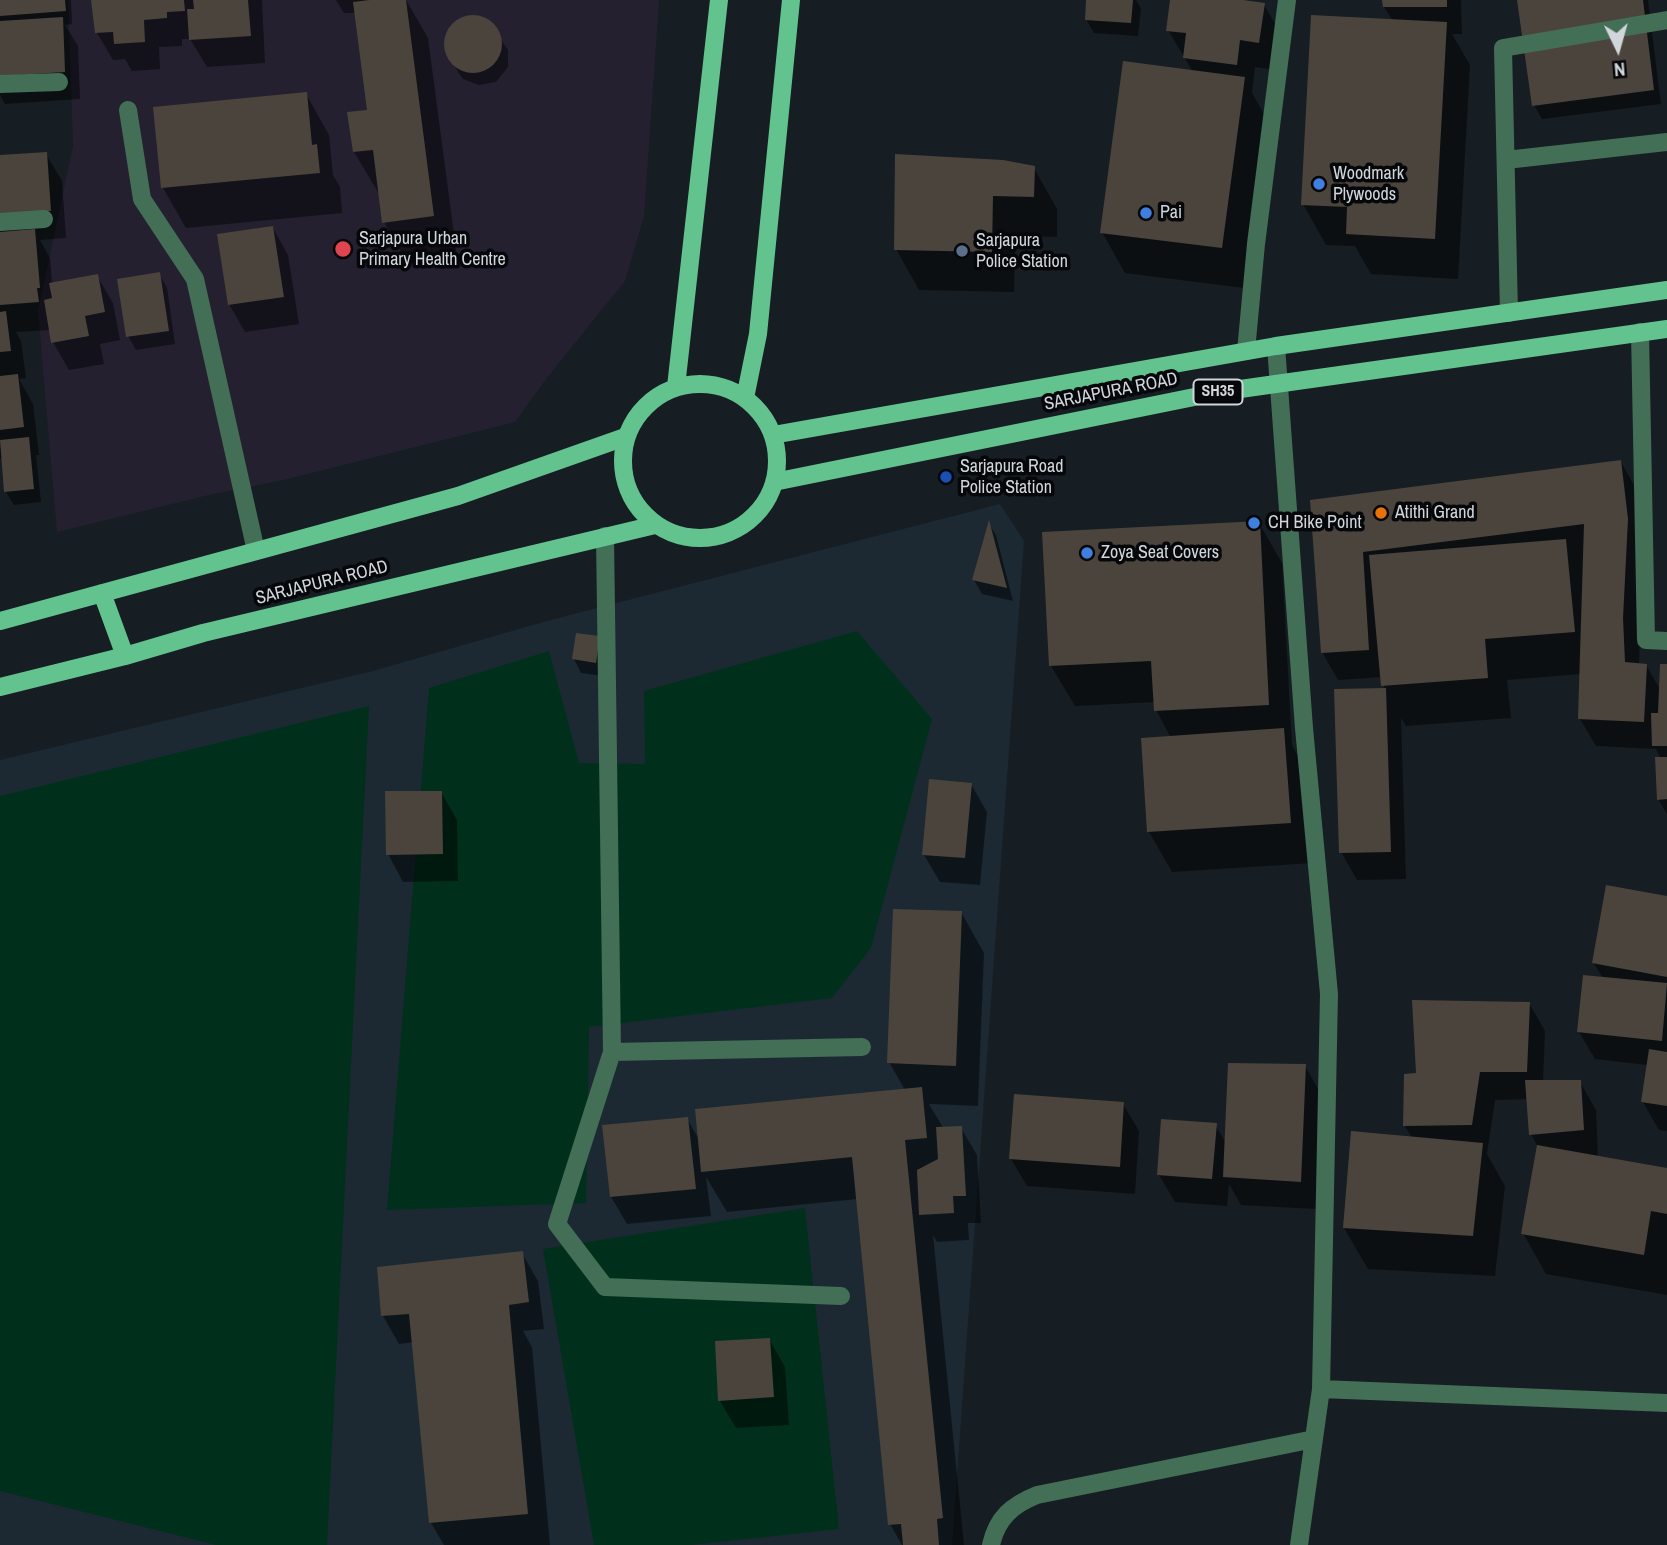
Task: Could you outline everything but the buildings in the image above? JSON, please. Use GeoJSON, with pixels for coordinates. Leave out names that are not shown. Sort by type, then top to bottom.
{"type":"FeatureCollection","features":[{"type":"Feature","properties":{"kind":"main road"},"geometry":{"type":"LineString","coordinates":[[676,387],[719,0]]}},
{"type":"Feature","properties":{"kind":"main road"},"geometry":{"type":"LineString","coordinates":[[745,398],[758,334],[791,0]]}},
{"type":"Feature","properties":{"kind":"main road","name":"SARJAPURA ROAD"},"geometry":{"type":"LineString","coordinates":[[774,435],[1276,346],[1667,290]]}},
{"type":"Feature","properties":{"kind":"main road","name":"SARJAPURA ROAD"},"geometry":{"type":"LineString","coordinates":[[774,482],[1206,394],[1667,329]]}},
{"type":"Feature","properties":{"kind":"main road"},"geometry":{"type":"LineString","coordinates":[[701,383],[724,387],[745,398],[762,414],[774,435],[777,458],[774,482],[765,504],[748,522],[726,534],[702,538],[677,535],[655,525],[637,507],[626,486],[621,461],[625,437],[637,415],[654,398],[676,387],[701,383]]}},
{"type":"Feature","properties":{"kind":"main road"},"geometry":{"type":"LineString","coordinates":[[0,621],[458,496],[625,437]]}},
{"type":"Feature","properties":{"kind":"main road","name":"SARJAPURA ROAD"},"geometry":{"type":"LineString","coordinates":[[0,687],[125,656],[203,633],[655,525]]}},
{"type":"Feature","properties":{"kind":"main road"},"geometry":{"type":"LineString","coordinates":[[102,593],[125,656]]}},
{"type":"Feature","properties":{"kind":"street"},"geometry":{"type":"LineString","coordinates":[[1246,351],[1256,244],[1287,0]]}},
{"type":"Feature","properties":{"kind":"street"},"geometry":{"type":"LineString","coordinates":[[1509,313],[1503,48],[1667,20]]}},
{"type":"Feature","properties":{"kind":"street"},"geometry":{"type":"LineString","coordinates":[[0,84],[59,82]]}},
{"type":"Feature","properties":{"kind":"street"},"geometry":{"type":"LineString","coordinates":[[128,110],[142,199],[195,279],[256,551]]}},
{"type":"Feature","properties":{"kind":"street"},"geometry":{"type":"LineString","coordinates":[[1506,160],[1667,142]]}},
{"type":"Feature","properties":{"kind":"street"},"geometry":{"type":"LineString","coordinates":[[0,222],[44,219]]}},
{"type":"Feature","properties":{"kind":"street"},"geometry":{"type":"LineString","coordinates":[[1640,332],[1646,640],[1667,641]]}},
{"type":"Feature","properties":{"kind":"street"},"geometry":{"type":"LineString","coordinates":[[1276,346],[1304,728],[1329,994],[1321,1389],[1299,1545]]}},
{"type":"Feature","properties":{"kind":"street"},"geometry":{"type":"LineString","coordinates":[[605,537],[612,1052],[557,1224],[605,1287],[841,1296]]}},
{"type":"Feature","properties":{"kind":"street"},"geometry":{"type":"LineString","coordinates":[[612,1052],[862,1047]]}},
{"type":"Feature","properties":{"kind":"street"},"geometry":{"type":"LineString","coordinates":[[1321,1389],[1667,1403]]}},
{"type":"Feature","properties":{"kind":"street"},"geometry":{"type":"LineString","coordinates":[[991,1545],[998,1525],[1007,1511],[1021,1501],[1037,1495],[1314,1439]]}},
{"type":"Feature","properties":{"kind":"shaded area","name":"Sarjapura Urban Primary Health Centre"},"geometry":{"type":"Polygon","coordinates":[[[68,0],[659,0],[644,216],[625,281],[515,422],[279,481],[213,494],[57,532],[38,311],[73,146],[68,0]]]}},
{"type":"Feature","properties":{"kind":"shaded area"},"geometry":{"type":"Polygon","coordinates":[[[1000,504],[1024,541],[952,1545],[0,1545],[0,760],[373,671],[543,622],[1000,504]]]}},
{"type":"Feature","properties":{"kind":"green space"},"geometry":{"type":"Polygon","coordinates":[[[857,631],[932,719],[871,948],[832,998],[589,1027],[586,1203],[387,1210],[429,688],[549,651],[579,763],[645,764],[644,691],[857,631]]]}},
{"type":"Feature","properties":{"kind":"green space"},"geometry":{"type":"Polygon","coordinates":[[[369,706],[327,1545],[216,1545],[0,1491],[0,796],[369,706]]]}},
{"type":"Feature","properties":{"kind":"green space"},"geometry":{"type":"Polygon","coordinates":[[[805,1208],[839,1529],[691,1545],[594,1545],[543,1249],[805,1208]]]}},
{"type":"Feature","properties":{"kind":"place","name":"Woodmark Plywoods"},"geometry":{"type":"Point","coordinates":[1319,184]}},
{"type":"Feature","properties":{"kind":"place","name":"Pai"},"geometry":{"type":"Point","coordinates":[1146,213]}},
{"type":"Feature","properties":{"kind":"place","name":"Sarjapura Urban Primary Health Centre"},"geometry":{"type":"Point","coordinates":[343,249]}},
{"type":"Feature","properties":{"kind":"place","name":"Sarjapura Police Station"},"geometry":{"type":"Point","coordinates":[962,251]}},
{"type":"Feature","properties":{"kind":"place","name":"Sarjapura Road Police Station"},"geometry":{"type":"Point","coordinates":[946,477]}},
{"type":"Feature","properties":{"kind":"place","name":"Atithi Grand"},"geometry":{"type":"Point","coordinates":[1381,513]}},
{"type":"Feature","properties":{"kind":"place","name":"CH Bike Point"},"geometry":{"type":"Point","coordinates":[1254,523]}},
{"type":"Feature","properties":{"kind":"place","name":"Zoya Seat Covers"},"geometry":{"type":"Point","coordinates":[1087,553]}}]}
